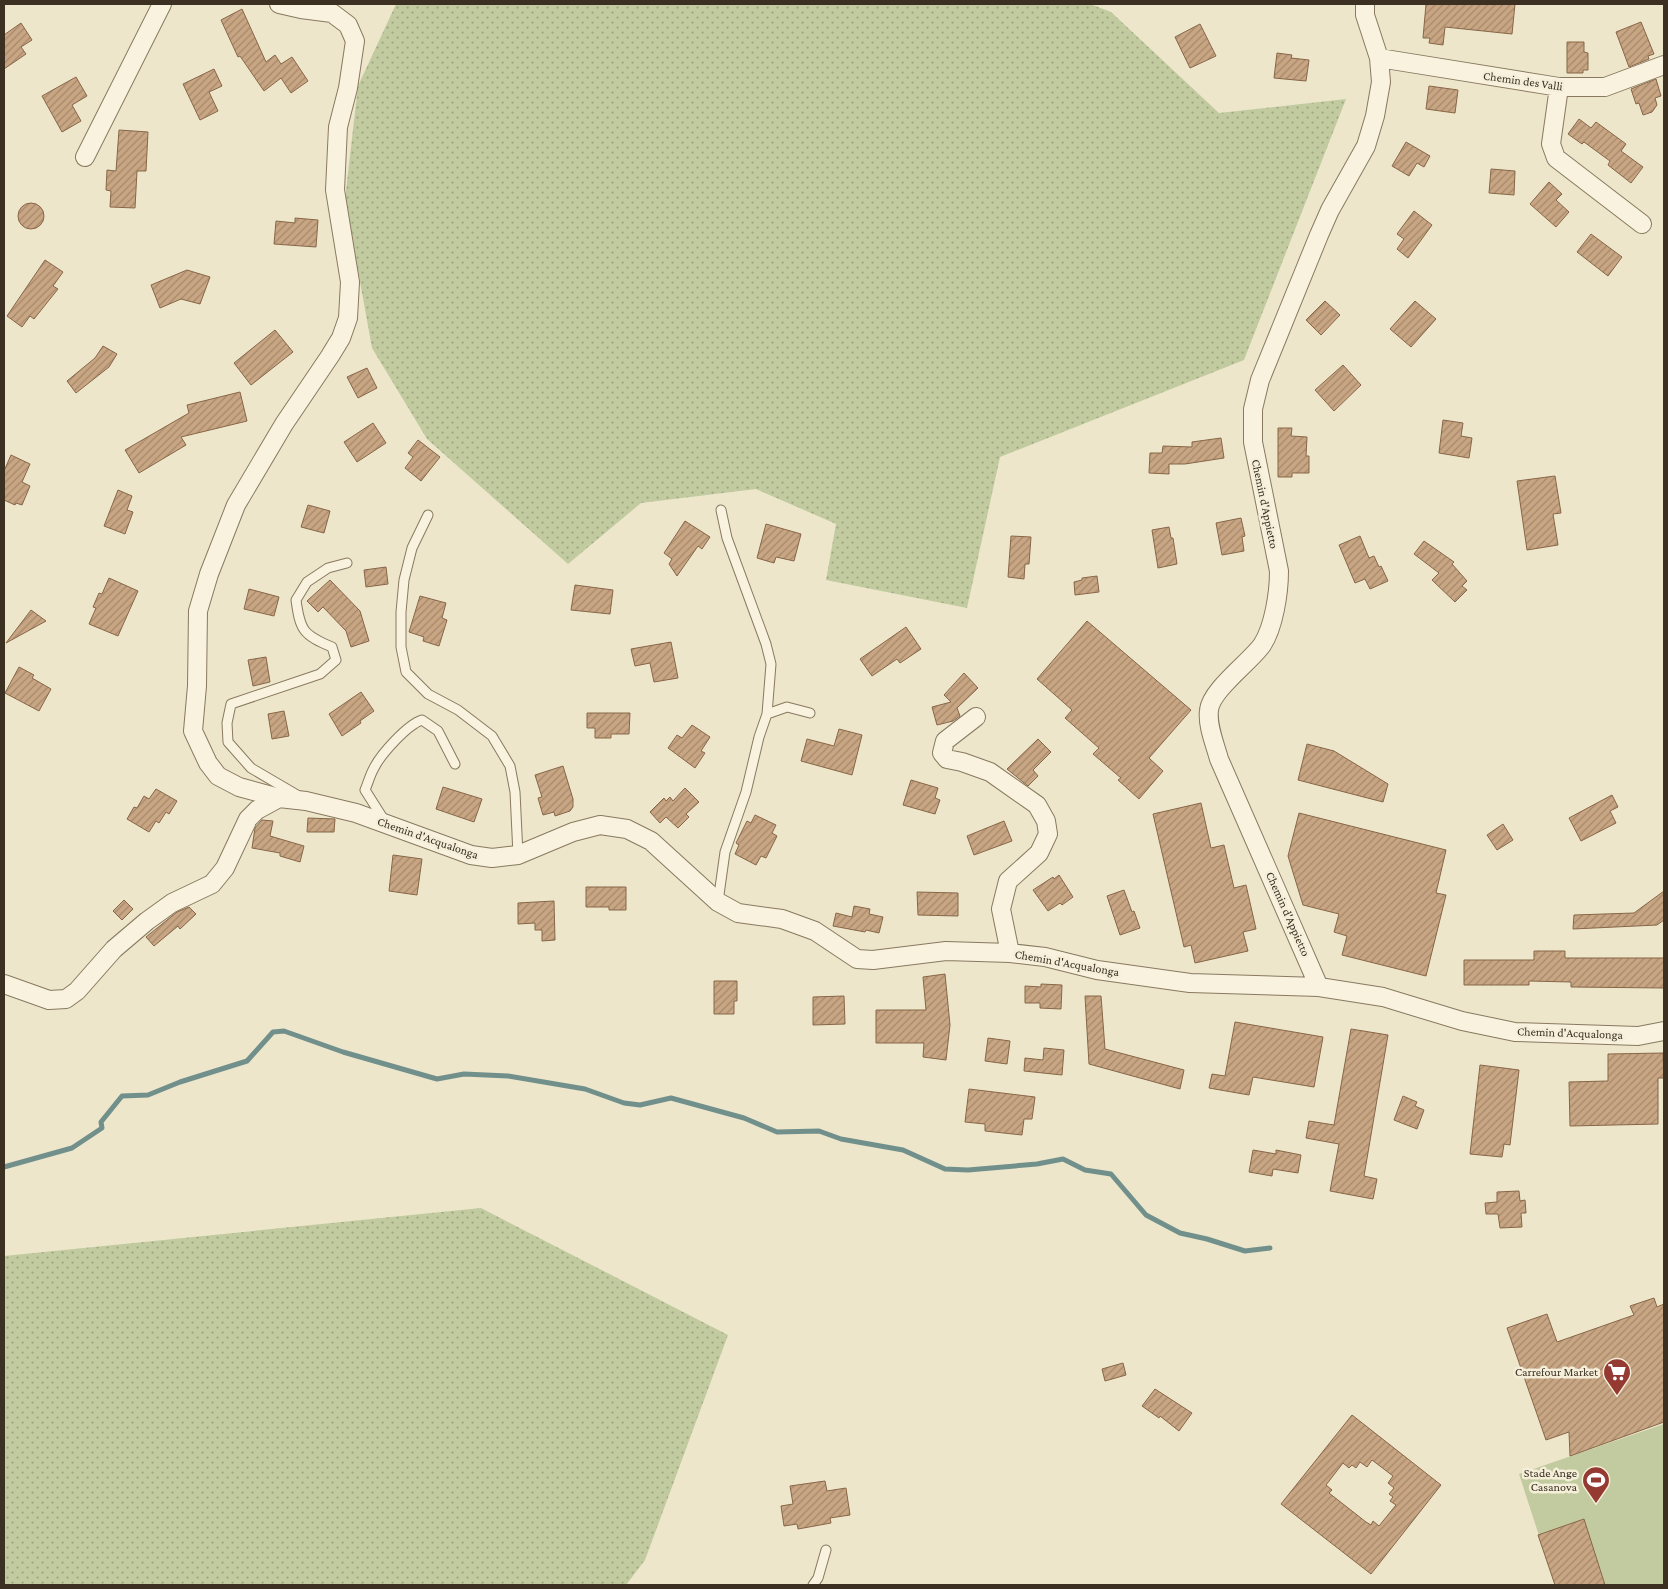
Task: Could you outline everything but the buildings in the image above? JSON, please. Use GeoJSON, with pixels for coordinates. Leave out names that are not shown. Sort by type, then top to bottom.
{"type":"FeatureCollection","features":[{"type":"Feature","properties":{"kind":"street"},"geometry":{"type":"LineString","coordinates":[[85,157],[162,4]]}},
{"type":"Feature","properties":{"kind":"street","name":"Chemin d'Acqualonga"},"geometry":{"type":"LineString","coordinates":[[280,4],[332,13],[348,25],[355,41],[350,81],[338,126],[335,190],[350,282],[348,318],[341,338],[284,424],[236,505],[209,574],[198,611],[197,686],[193,732],[208,763],[218,776],[239,787],[279,798],[306,800],[356,813],[471,855],[492,858],[518,855],[573,832],[600,825],[627,829],[651,841],[718,902],[738,913],[782,919],[814,932],[857,959],[873,960],[946,951],[1010,953],[1045,957],[1097,970],[1190,983],[1319,987],[1383,997],[1462,1021],[1514,1032],[1638,1036],[1664,1031]]}},
{"type":"Feature","properties":{"kind":"street","name":"Chemin d'Appietto"},"geometry":{"type":"LineString","coordinates":[[1319,987],[1220,759],[1210,729],[1208,709],[1215,695],[1262,644],[1274,614],[1280,571],[1252,442],[1253,409],[1260,380],[1319,235],[1330,210],[1366,146],[1375,116],[1381,82],[1379,58],[1365,15],[1365,4]]}},
{"type":"Feature","properties":{"kind":"street","name":"Chemin des Valli"},"geometry":{"type":"LineString","coordinates":[[1379,58],[1560,87],[1605,87],[1664,65]]}},
{"type":"Feature","properties":{"kind":"street"},"geometry":{"type":"LineString","coordinates":[[1560,87],[1551,144],[1556,158],[1642,224]]}},
{"type":"Feature","properties":{"kind":"street"},"geometry":{"type":"LineString","coordinates":[[976,717],[945,741],[942,753],[947,760],[962,762],[990,772],[1037,805],[1046,821],[1048,834],[1039,853],[1008,881],[1001,909],[1010,953]]}},
{"type":"Feature","properties":{"kind":"street"},"geometry":{"type":"LineString","coordinates":[[4,984],[49,1000],[66,999],[77,991],[114,949],[147,921],[172,903],[212,884],[225,868],[248,819],[257,810],[279,798]]}},
{"type":"Feature","properties":{"kind":"lane"},"geometry":{"type":"LineString","coordinates":[[718,902],[725,852],[746,792],[759,736],[767,714],[771,664],[766,644],[727,538],[721,510]]}},
{"type":"Feature","properties":{"kind":"lane"},"geometry":{"type":"LineString","coordinates":[[428,515],[412,548],[404,580],[401,612],[401,647],[406,672],[428,694],[458,710],[492,736],[510,766],[515,792],[518,855]]}},
{"type":"Feature","properties":{"kind":"lane"},"geometry":{"type":"LineString","coordinates":[[306,800],[251,768],[228,742],[227,723],[231,704],[320,674],[336,660],[332,647],[311,638],[299,623],[296,600],[307,582],[328,568],[347,563]]}},
{"type":"Feature","properties":{"kind":"lane"},"geometry":{"type":"LineString","coordinates":[[767,714],[787,707],[810,713]]}},
{"type":"Feature","properties":{"kind":"lane"},"geometry":{"type":"LineString","coordinates":[[387,825],[366,790],[374,767],[414,722],[422,720],[438,731],[455,764]]}},
{"type":"Feature","properties":{"kind":"lane"},"geometry":{"type":"LineString","coordinates":[[813,1585],[818,1578],[826,1550]]}},
{"type":"Feature","properties":{"kind":"green space"},"geometry":{"type":"Polygon","coordinates":[[[396,4],[1090,4],[1111,12],[1219,113],[1346,99],[1244,360],[1000,457],[967,608],[826,580],[836,524],[756,489],[641,503],[568,564],[427,439],[372,348],[345,199],[358,86],[396,4]]]}},
{"type":"Feature","properties":{"kind":"green space"},"geometry":{"type":"Polygon","coordinates":[[[481,1208],[728,1335],[645,1560],[626,1585],[4,1585],[4,1256],[481,1208]]]}},
{"type":"Feature","properties":{"kind":"green space","name":"Stade Ange Casanova"},"geometry":{"type":"Polygon","coordinates":[[[1664,1424],[1664,1585],[1555,1585],[1519,1474],[1664,1424]]]}},
{"type":"Feature","properties":{"kind":"waterway"},"geometry":{"type":"LineString","coordinates":[[4,1167],[72,1148],[102,1128],[101,1122],[122,1096],[148,1095],[180,1082],[247,1061],[273,1032],[284,1031],[343,1052],[437,1079],[464,1074],[508,1076],[585,1089],[624,1103],[640,1105],[671,1098],[744,1118],[777,1132],[819,1131],[841,1139],[903,1150],[945,1169],[968,1170],[1037,1164],[1063,1159],[1085,1170],[1111,1174],[1146,1215],[1180,1233],[1245,1251],[1270,1248]]}},
{"type":"Feature","properties":{"kind":"place","name":"Carrefour Market"},"geometry":{"type":"Point","coordinates":[1617,1396]}},
{"type":"Feature","properties":{"kind":"place","name":"Stade Ange Casanova"},"geometry":{"type":"Point","coordinates":[1596,1504]}}]}
